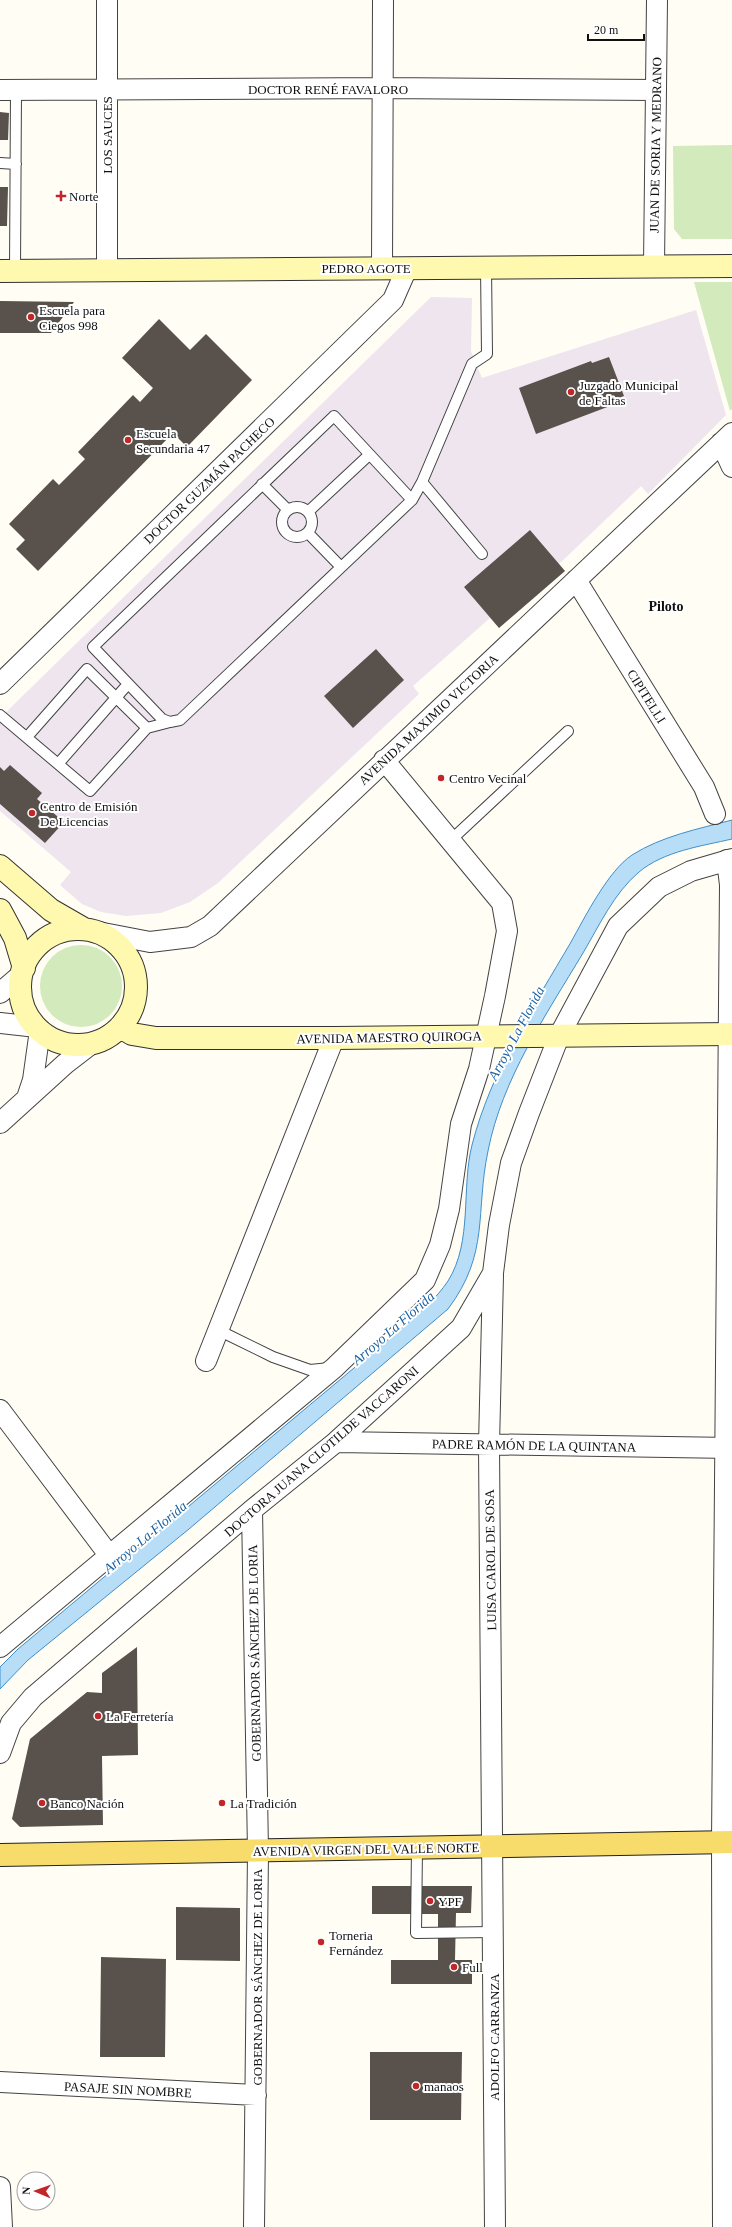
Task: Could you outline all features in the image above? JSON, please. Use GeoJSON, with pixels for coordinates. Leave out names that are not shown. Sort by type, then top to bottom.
{"type":"FeatureCollection","features":[{"type":"Feature","properties":{"kind":"main road","name":"PEDRO AGOTE"},"geometry":{"type":"LineString","coordinates":[[7,271],[732,266]]}},
{"type":"Feature","properties":{"kind":"main road"},"geometry":{"type":"LineString","coordinates":[[0,866],[51,910],[113,940],[124,951],[132,966],[136,982],[135,998],[130,1014],[120,1027],[107,1038],[91,1044],[78,1045],[64,1043],[51,1038],[38,1029],[28,1015],[23,1002],[21,988],[23,971],[33,951],[47,938],[65,930],[91,930]]}},
{"type":"Feature","properties":{"kind":"main road"},"geometry":{"type":"LineString","coordinates":[[0,910],[15,938],[23,971]]}},
{"type":"Feature","properties":{"kind":"main road","name":"AVENIDA MAESTRO QUIROGA"},"geometry":{"type":"LineString","coordinates":[[120,1027],[132,1034],[156,1038],[334,1038],[731,1034]]}},
{"type":"Feature","properties":{"kind":"main road","name":"AVENIDA VIRGEN DEL VALLE NORTE"},"geometry":{"type":"LineString","coordinates":[[0,1855],[727,1842]]}},
{"type":"Feature","properties":{"kind":"street","name":"LOS SAUCES"},"geometry":{"type":"LineString","coordinates":[[107,0],[107,270]]}},
{"type":"Feature","properties":{"kind":"street"},"geometry":{"type":"LineString","coordinates":[[382,268],[383,0]]}},
{"type":"Feature","properties":{"kind":"street","name":"JUAN DE SORIA Y MEDRANO"},"geometry":{"type":"LineString","coordinates":[[654,266],[657,0]]}},
{"type":"Feature","properties":{"kind":"street","name":"DOCTOR RENÉ FAVALORO"},"geometry":{"type":"LineString","coordinates":[[8,90],[383,88],[656,90]]}},
{"type":"Feature","properties":{"kind":"street","name":"DOCTOR GUZMÁN PACHECO"},"geometry":{"type":"LineString","coordinates":[[0,684],[392,300],[407,268]]}},
{"type":"Feature","properties":{"kind":"street"},"geometry":{"type":"LineString","coordinates":[[726,438],[732,467]]}},
{"type":"Feature","properties":{"kind":"street","name":"AVENIDA MAXIMIO VICTORIA"},"geometry":{"type":"LineString","coordinates":[[91,930],[150,942],[191,937],[210,926],[726,438]]}},
{"type":"Feature","properties":{"kind":"street","name":"CIPITELLI"},"geometry":{"type":"LineString","coordinates":[[576,580],[704,787],[715,814]]}},
{"type":"Feature","properties":{"kind":"street"},"geometry":{"type":"LineString","coordinates":[[0,1647],[108,1555],[334,1368],[425,1280],[440,1245],[448,1216],[461,1124],[479,1070],[495,1036],[507,931],[502,903],[384,760]]}},
{"type":"Feature","properties":{"kind":"street"},"geometry":{"type":"LineString","coordinates":[[723,2227],[727,1842],[731,1034],[730,860]]}},
{"type":"Feature","properties":{"kind":"street","name":"DOCTORA JUANA CLOTILDE VACCARONI"},"geometry":{"type":"LineString","coordinates":[[0,1753],[11,1722],[33,1697],[252,1510],[336,1442],[461,1328],[493,1273],[499,1225],[511,1163],[551,1036],[618,926],[659,887],[691,871],[730,860]]}},
{"type":"Feature","properties":{"kind":"street"},"geometry":{"type":"LineString","coordinates":[[0,993],[23,971]]}},
{"type":"Feature","properties":{"kind":"street"},"geometry":{"type":"LineString","coordinates":[[0,1023],[38,1029],[33,1080],[27,1098]]}},
{"type":"Feature","properties":{"kind":"street"},"geometry":{"type":"LineString","coordinates":[[206,1361],[334,1038]]}},
{"type":"Feature","properties":{"kind":"street"},"geometry":{"type":"LineString","coordinates":[[0,1123],[65,1064],[91,1044]]}},
{"type":"Feature","properties":{"kind":"street","name":"LUISA CAROL DE SOSA"},"geometry":{"type":"LineString","coordinates":[[493,1273],[489,1445],[493,1847]]}},
{"type":"Feature","properties":{"kind":"street"},"geometry":{"type":"LineString","coordinates":[[0,1410],[108,1555]]}},
{"type":"Feature","properties":{"kind":"street","name":"PADRE RAMÓN DE LA QUINTANA"},"geometry":{"type":"LineString","coordinates":[[336,1442],[729,1448]]}},
{"type":"Feature","properties":{"kind":"street","name":"GOBERNADOR SÁNCHEZ DE LORIA"},"geometry":{"type":"LineString","coordinates":[[252,1510],[258,1851],[254,2227]]}},
{"type":"Feature","properties":{"kind":"street","name":"ADOLFO CARRANZA"},"geometry":{"type":"LineString","coordinates":[[493,1847],[495,2227]]}},
{"type":"Feature","properties":{"kind":"street","name":"PASAJE SIN NOMBRE"},"geometry":{"type":"LineString","coordinates":[[0,2082],[256,2096]]}},
{"type":"Feature","properties":{"kind":"street"},"geometry":{"type":"LineString","coordinates":[[0,2187],[2,2227]]}},
{"type":"Feature","properties":{"kind":"lane"},"geometry":{"type":"LineString","coordinates":[[7,271],[16,164],[8,90]]}},
{"type":"Feature","properties":{"kind":"lane"},"geometry":{"type":"LineString","coordinates":[[0,164],[16,164]]}},
{"type":"Feature","properties":{"kind":"lane"},"geometry":{"type":"LineString","coordinates":[[0,715],[90,791],[147,728],[180,720],[187,715],[412,500],[422,482],[472,364],[487,354],[486,267]]}},
{"type":"Feature","properties":{"kind":"lane"},"geometry":{"type":"LineString","coordinates":[[170,722],[162,719],[93,647],[334,416],[412,500]]}},
{"type":"Feature","properties":{"kind":"lane"},"geometry":{"type":"LineString","coordinates":[[309,512],[369,455]]}},
{"type":"Feature","properties":{"kind":"lane"},"geometry":{"type":"LineString","coordinates":[[422,482],[482,554]]}},
{"type":"Feature","properties":{"kind":"lane"},"geometry":{"type":"LineString","coordinates":[[262,484],[288,510]]}},
{"type":"Feature","properties":{"kind":"lane"},"geometry":{"type":"LineString","coordinates":[[296,506],[309,512],[313,520],[308,533],[298,537],[289,535],[285,532],[282,518],[288,510],[296,506]]}},
{"type":"Feature","properties":{"kind":"lane"},"geometry":{"type":"LineString","coordinates":[[308,533],[341,567]]}},
{"type":"Feature","properties":{"kind":"lane"},"geometry":{"type":"LineString","coordinates":[[27,738],[88,669],[147,728]]}},
{"type":"Feature","properties":{"kind":"lane"},"geometry":{"type":"LineString","coordinates":[[58,764],[117,699],[128,684]]}},
{"type":"Feature","properties":{"kind":"lane"},"geometry":{"type":"LineString","coordinates":[[451,840],[568,732]]}},
{"type":"Feature","properties":{"kind":"lane"},"geometry":{"type":"LineString","coordinates":[[218,1330],[273,1357],[310,1370],[334,1368]]}},
{"type":"Feature","properties":{"kind":"lane"},"geometry":{"type":"LineString","coordinates":[[417,1848],[416,1933],[493,1932]]}},
{"type":"Feature","properties":{"kind":"shaded area"},"geometry":{"type":"Polygon","coordinates":[[[431,297],[472,298],[471,351],[482,378],[696,310],[726,415],[648,494],[641,486],[559,564],[565,571],[499,628],[490,618],[413,686],[419,694],[218,883],[190,902],[161,913],[126,916],[101,912],[82,904],[60,885],[71,872],[0,811],[0,718],[431,297]]]}},
{"type":"Feature","properties":{"kind":"green space"},"geometry":{"type":"Polygon","coordinates":[[[732,145],[732,239],[682,239],[674,229],[673,146],[732,145]]]}},
{"type":"Feature","properties":{"kind":"green space"},"geometry":{"type":"Polygon","coordinates":[[[694,282],[732,282],[732,409],[730,411],[694,282]]]}},
{"type":"Feature","properties":{"kind":"green space"},"geometry":{"type":"Polygon","coordinates":[[[81,945],[97,948],[110,957],[119,970],[122,986],[119,1002],[110,1015],[97,1024],[81,1027],[65,1024],[52,1015],[43,1002],[40,986],[43,970],[52,957],[65,948],[81,945]]]}},
{"type":"Feature","properties":{"kind":"water"},"geometry":{"type":"Polygon","coordinates":[[[732,820],[732,839],[672,854],[649,865],[630,880],[608,910],[540,1024],[514,1073],[495,1124],[484,1173],[476,1251],[461,1289],[448,1309],[189,1529],[28,1660],[0,1689],[0,1667],[18,1649],[403,1327],[438,1294],[448,1281],[456,1265],[461,1249],[464,1232],[467,1179],[472,1145],[490,1091],[514,1040],[598,895],[623,862],[644,848],[680,834],[732,820]]]}},
{"type":"Feature","properties":{"kind":"building"},"geometry":{"type":"Polygon","coordinates":[[[0,112],[9,113],[8,140],[0,140],[0,112]]]}},
{"type":"Feature","properties":{"kind":"building"},"geometry":{"type":"Polygon","coordinates":[[[0,187],[8,187],[7,226],[0,226],[0,187]]]}},
{"type":"Feature","properties":{"kind":"building","name":"Escuela para Ciegos 998"},"geometry":{"type":"Polygon","coordinates":[[[0,301],[74,302],[51,333],[0,333],[0,301]]]}},
{"type":"Feature","properties":{"kind":"building","name":"Escuela Secundaria 47"},"geometry":{"type":"Polygon","coordinates":[[[159,319],[190,350],[206,334],[252,380],[187,447],[173,433],[38,571],[16,549],[25,540],[9,524],[53,479],[59,485],[85,459],[78,452],[133,395],[140,402],[153,388],[122,358],[159,319]]]}},
{"type":"Feature","properties":{"kind":"building","name":"Juzgado Municipal de Faltas"},"geometry":{"type":"Polygon","coordinates":[[[609,357],[624,396],[608,402],[610,406],[536,434],[519,388],[591,361],[592,363],[609,357]]]}},
{"type":"Feature","properties":{"kind":"building"},"geometry":{"type":"Polygon","coordinates":[[[530,530],[565,571],[499,628],[464,587],[530,530]]]}},
{"type":"Feature","properties":{"kind":"building"},"geometry":{"type":"Polygon","coordinates":[[[376,649],[404,680],[353,728],[324,696],[376,649]]]}},
{"type":"Feature","properties":{"kind":"building","name":"Centro de Emisión De Licencias"},"geometry":{"type":"Polygon","coordinates":[[[10,765],[42,793],[37,799],[64,822],[45,843],[0,804],[0,767],[4,771],[10,765]]]}},
{"type":"Feature","properties":{"kind":"building","name":"La Ferretería"},"geometry":{"type":"Polygon","coordinates":[[[137,1647],[138,1755],[102,1756],[103,1825],[20,1827],[12,1819],[30,1739],[87,1692],[102,1693],[102,1673],[137,1647]]]}},
{"type":"Feature","properties":{"kind":"building"},"geometry":{"type":"Polygon","coordinates":[[[372,1886],[472,1886],[471,1913],[456,1913],[455,1960],[472,1960],[472,1984],[391,1984],[391,1960],[438,1960],[438,1914],[372,1914],[372,1886]]]}},
{"type":"Feature","properties":{"kind":"building"},"geometry":{"type":"Polygon","coordinates":[[[176,1907],[240,1908],[240,1961],[176,1960],[176,1907]]]}},
{"type":"Feature","properties":{"kind":"building"},"geometry":{"type":"Polygon","coordinates":[[[101,1957],[166,1959],[165,2057],[100,2057],[101,1957]]]}},
{"type":"Feature","properties":{"kind":"building","name":"manaos"},"geometry":{"type":"Polygon","coordinates":[[[370,2052],[462,2052],[461,2120],[370,2120],[370,2052]]]}},
{"type":"Feature","properties":{"kind":"place","name":"Norte"},"geometry":{"type":"Point","coordinates":[61,196]}},
{"type":"Feature","properties":{"kind":"place","name":"Escuela para Ciegos 998"},"geometry":{"type":"Point","coordinates":[31,317]}},
{"type":"Feature","properties":{"kind":"place","name":"Juzgado Municipal de Faltas"},"geometry":{"type":"Point","coordinates":[571,392]}},
{"type":"Feature","properties":{"kind":"place","name":"Escuela Secundaria 47"},"geometry":{"type":"Point","coordinates":[128,440]}},
{"type":"Feature","properties":{"kind":"place","name":"Centro Vecinal"},"geometry":{"type":"Point","coordinates":[441,778]}},
{"type":"Feature","properties":{"kind":"place","name":"Centro de Emisión De Licencias"},"geometry":{"type":"Point","coordinates":[32,813]}},
{"type":"Feature","properties":{"kind":"place","name":"La Ferretería"},"geometry":{"type":"Point","coordinates":[98,1716]}},
{"type":"Feature","properties":{"kind":"place","name":"Banco Nación"},"geometry":{"type":"Point","coordinates":[42,1803]}},
{"type":"Feature","properties":{"kind":"place","name":"La Tradición"},"geometry":{"type":"Point","coordinates":[222,1803]}},
{"type":"Feature","properties":{"kind":"place","name":"YPF"},"geometry":{"type":"Point","coordinates":[430,1901]}},
{"type":"Feature","properties":{"kind":"place","name":"Torneria Fernández"},"geometry":{"type":"Point","coordinates":[321,1942]}},
{"type":"Feature","properties":{"kind":"place","name":"Full"},"geometry":{"type":"Point","coordinates":[454,1967]}},
{"type":"Feature","properties":{"kind":"place","name":"manaos"},"geometry":{"type":"Point","coordinates":[416,2086]}},
{"type":"Feature","properties":{"kind":"district","name":"Piloto"},"geometry":{"type":"Point","coordinates":[666,606]}},
{"type":"Feature","properties":{"kind":"water label","name":"Arroyo La Florida"},"geometry":{"type":"Point","coordinates":[516,1033]}},
{"type":"Feature","properties":{"kind":"water label","name":"Arroyo La Florida"},"geometry":{"type":"Point","coordinates":[393,1328]}},
{"type":"Feature","properties":{"kind":"water label","name":"Arroyo La Florida"},"geometry":{"type":"Point","coordinates":[145,1537]}}]}
